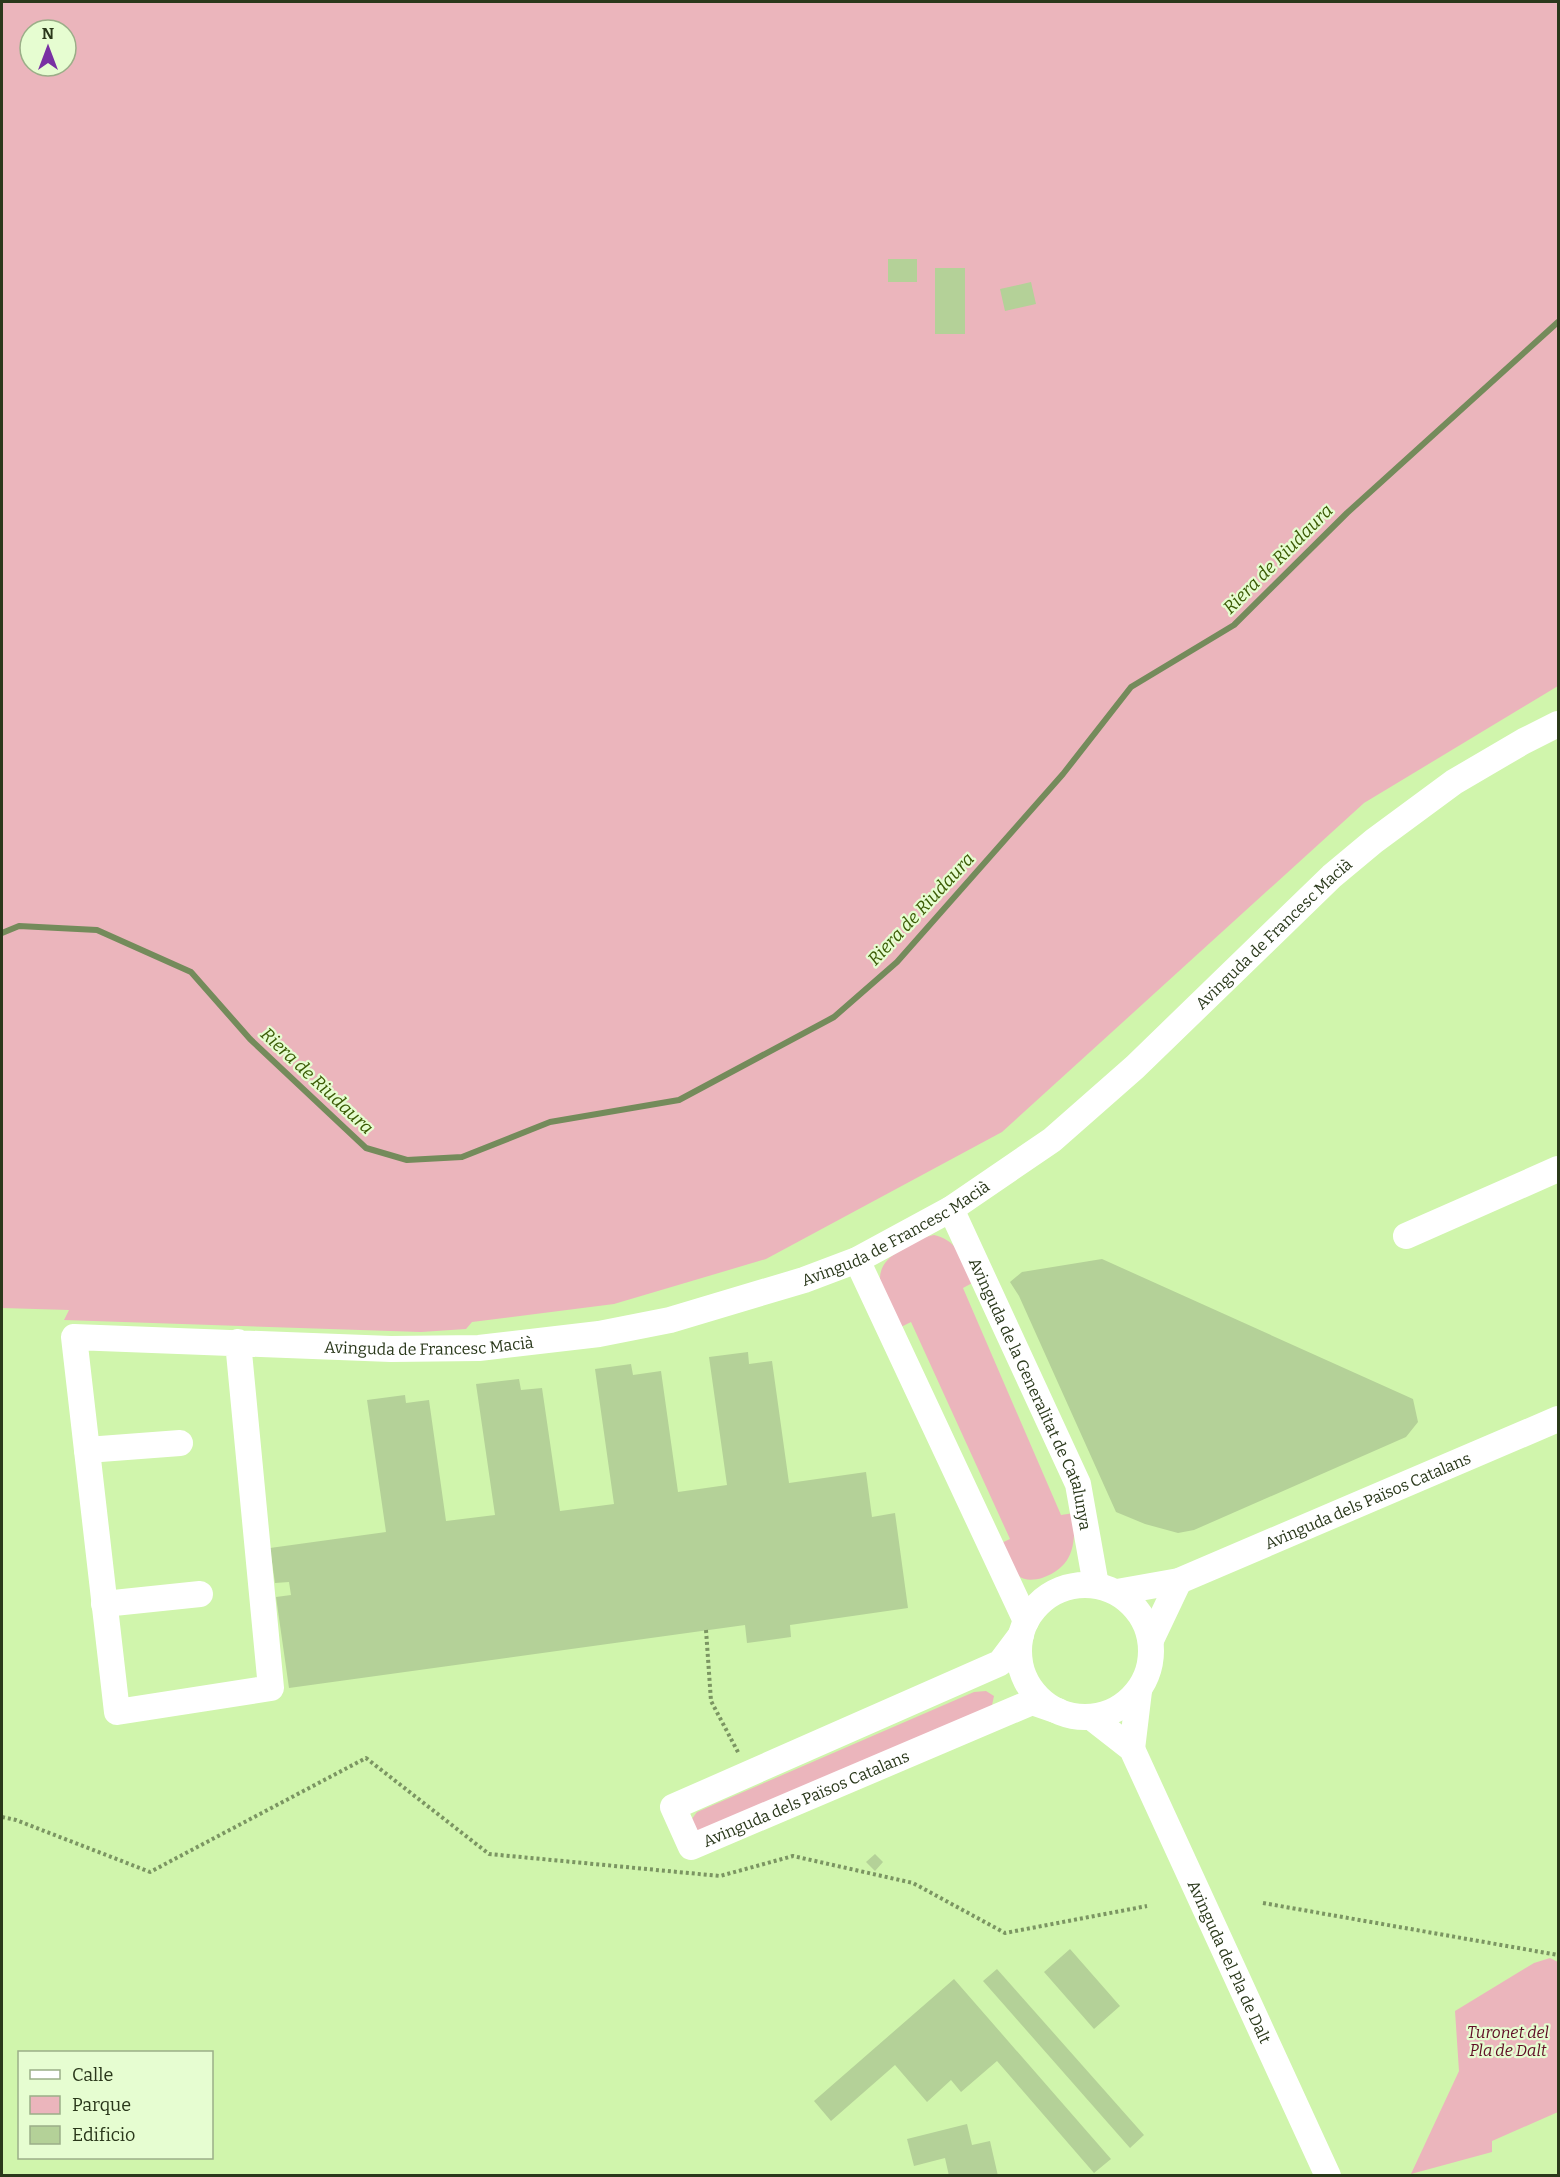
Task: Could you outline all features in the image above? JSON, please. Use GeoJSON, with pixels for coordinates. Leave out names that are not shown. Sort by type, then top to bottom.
{"type":"FeatureCollection","features":[{"type":"Feature","properties":{"kind":"street","name":"Avinguda de Francesc Macià"},"geometry":{"type":"LineString","coordinates":[[87,1450],[74,1337],[391,1349],[479,1348],[599,1334],[670,1320],[804,1280],[857,1260],[951,1209],[1052,1140],[1135,1067],[1332,876],[1374,841],[1454,782],[1558,724]]}},
{"type":"Feature","properties":{"kind":"street"},"geometry":{"type":"LineString","coordinates":[[1406,1236],[1558,1169]]}},
{"type":"Feature","properties":{"kind":"street","name":"Avinguda de la Generalitat de Catalunya"},"geometry":{"type":"LineString","coordinates":[[951,1209],[1077,1484],[1107,1588]]}},
{"type":"Feature","properties":{"kind":"street"},"geometry":{"type":"LineString","coordinates":[[857,1260],[1023,1628]]}},
{"type":"Feature","properties":{"kind":"street"},"geometry":{"type":"LineString","coordinates":[[180,1443],[87,1450],[117,1712],[271,1688],[238,1342]]}},
{"type":"Feature","properties":{"kind":"street","name":"Avinguda dels Països Catalans"},"geometry":{"type":"LineString","coordinates":[[1107,1588],[1179,1581],[1558,1419]]}},
{"type":"Feature","properties":{"kind":"street"},"geometry":{"type":"LineString","coordinates":[[1151,1640],[1179,1581]]}},
{"type":"Feature","properties":{"kind":"street"},"geometry":{"type":"LineString","coordinates":[[1078,1584],[1107,1588],[1133,1604],[1145,1620],[1151,1640],[1152,1658],[1147,1675],[1139,1690],[1118,1709],[1091,1717],[1080,1717],[1058,1711],[1042,1701],[1030,1688],[1022,1671],[1019,1653],[1023,1628],[1034,1609],[1044,1598],[1060,1589],[1078,1584]]}},
{"type":"Feature","properties":{"kind":"street"},"geometry":{"type":"LineString","coordinates":[[104,1604],[200,1594]]}},
{"type":"Feature","properties":{"kind":"street","name":"Avinguda dels Països Catalans"},"geometry":{"type":"LineString","coordinates":[[1023,1628],[1000,1663],[673,1807],[691,1847],[1032,1702],[1058,1711]]}},
{"type":"Feature","properties":{"kind":"street"},"geometry":{"type":"LineString","coordinates":[[1132,1749],[1139,1690]]}},
{"type":"Feature","properties":{"kind":"street","name":"Avinguda del Pla de Dalt"},"geometry":{"type":"LineString","coordinates":[[1091,1717],[1132,1749],[1328,2175]]}},
{"type":"Feature","properties":{"kind":"path"},"geometry":{"type":"LineString","coordinates":[[706,1630],[711,1701],[749,1773]]}},
{"type":"Feature","properties":{"kind":"path"},"geometry":{"type":"LineString","coordinates":[[2,1817],[16,1820],[150,1872],[366,1758],[489,1854],[720,1876],[793,1856],[913,1883],[1005,1934],[1147,1906]]}},
{"type":"Feature","properties":{"kind":"path"},"geometry":{"type":"LineString","coordinates":[[1263,1903],[1558,1955]]}},
{"type":"Feature","properties":{"kind":"green space"},"geometry":{"type":"Polygon","coordinates":[[[2,2],[1558,2],[1558,686],[1364,803],[1002,1132],[766,1259],[614,1304],[472,1322],[466,1329],[421,1332],[64,1320],[69,1310],[2,1308],[2,2]]]}},
{"type":"Feature","properties":{"kind":"green space"},"geometry":{"type":"Polygon","coordinates":[[[934,1235],[949,1242],[964,1259],[974,1282],[963,1288],[1061,1515],[1074,1513],[1071,1553],[1061,1567],[1042,1578],[1030,1580],[1021,1578],[1008,1561],[999,1544],[1010,1539],[911,1322],[899,1328],[883,1294],[880,1274],[884,1265],[904,1248],[922,1238],[934,1235]]]}},
{"type":"Feature","properties":{"kind":"green space"},"geometry":{"type":"Polygon","coordinates":[[[986,1691],[994,1696],[991,1710],[708,1832],[696,1830],[691,1820],[697,1812],[974,1692],[986,1691]]]}},
{"type":"Feature","properties":{"kind":"green space","name":"Turonet del Pla de Dalt"},"geometry":{"type":"Polygon","coordinates":[[[1550,1958],[1558,1962],[1558,2112],[1492,2141],[1492,2152],[1411,2174],[1459,2071],[1455,2011],[1534,1963],[1550,1958]]]}},
{"type":"Feature","properties":{"kind":"building"},"geometry":{"type":"Polygon","coordinates":[[[888,259],[917,259],[917,282],[888,282],[888,259]]]}},
{"type":"Feature","properties":{"kind":"building"},"geometry":{"type":"Polygon","coordinates":[[[935,268],[965,268],[965,334],[935,334],[935,268]]]}},
{"type":"Feature","properties":{"kind":"building"},"geometry":{"type":"Polygon","coordinates":[[[1031,282],[1036,304],[1005,311],[1000,289],[1031,282]]]}},
{"type":"Feature","properties":{"kind":"building"},"geometry":{"type":"Polygon","coordinates":[[[1102,1259],[1413,1399],[1418,1422],[1406,1437],[1194,1530],[1178,1533],[1145,1524],[1116,1512],[1019,1296],[1010,1282],[1022,1272],[1102,1259]]]}},
{"type":"Feature","properties":{"kind":"building"},"geometry":{"type":"Polygon","coordinates":[[[748,1352],[749,1364],[772,1361],[789,1483],[866,1472],[872,1517],[895,1513],[908,1608],[790,1625],[791,1637],[747,1643],[745,1625],[289,1688],[276,1597],[291,1595],[289,1582],[275,1583],[270,1548],[386,1532],[367,1400],[405,1395],[406,1403],[429,1400],[446,1521],[495,1515],[476,1384],[519,1379],[521,1390],[542,1388],[560,1511],[614,1504],[595,1369],[631,1364],[633,1375],[661,1371],[678,1492],[727,1485],[709,1357],[748,1352]]]}},
{"type":"Feature","properties":{"kind":"building"},"geometry":{"type":"Polygon","coordinates":[[[875,1854],[883,1862],[875,1871],[866,1862],[875,1854]]]}},
{"type":"Feature","properties":{"kind":"building"},"geometry":{"type":"Polygon","coordinates":[[[1070,1949],[1120,2006],[1094,2029],[1044,1972],[1070,1949]]]}},
{"type":"Feature","properties":{"kind":"building"},"geometry":{"type":"Polygon","coordinates":[[[997,1969],[1144,2135],[1130,2148],[983,1981],[997,1969]]]}},
{"type":"Feature","properties":{"kind":"building"},"geometry":{"type":"Polygon","coordinates":[[[954,1979],[1111,2159],[1094,2173],[997,2061],[961,2092],[951,2080],[927,2102],[895,2065],[831,2121],[814,2101],[954,1979]]]}},
{"type":"Feature","properties":{"kind":"building"},"geometry":{"type":"Polygon","coordinates":[[[967,2124],[972,2145],[990,2141],[998,2176],[949,2176],[945,2158],[914,2166],[907,2139],[967,2124]]]}},
{"type":"Feature","properties":{"kind":"waterway","name":"Riera de Riudaura"},"geometry":{"type":"LineString","coordinates":[[2,933],[19,926],[97,930],[191,972],[250,1039],[366,1148],[407,1160],[462,1157],[550,1122],[679,1100],[834,1017],[897,962],[1063,774],[1131,687],[1234,625],[1347,513],[1558,322]]}}]}
